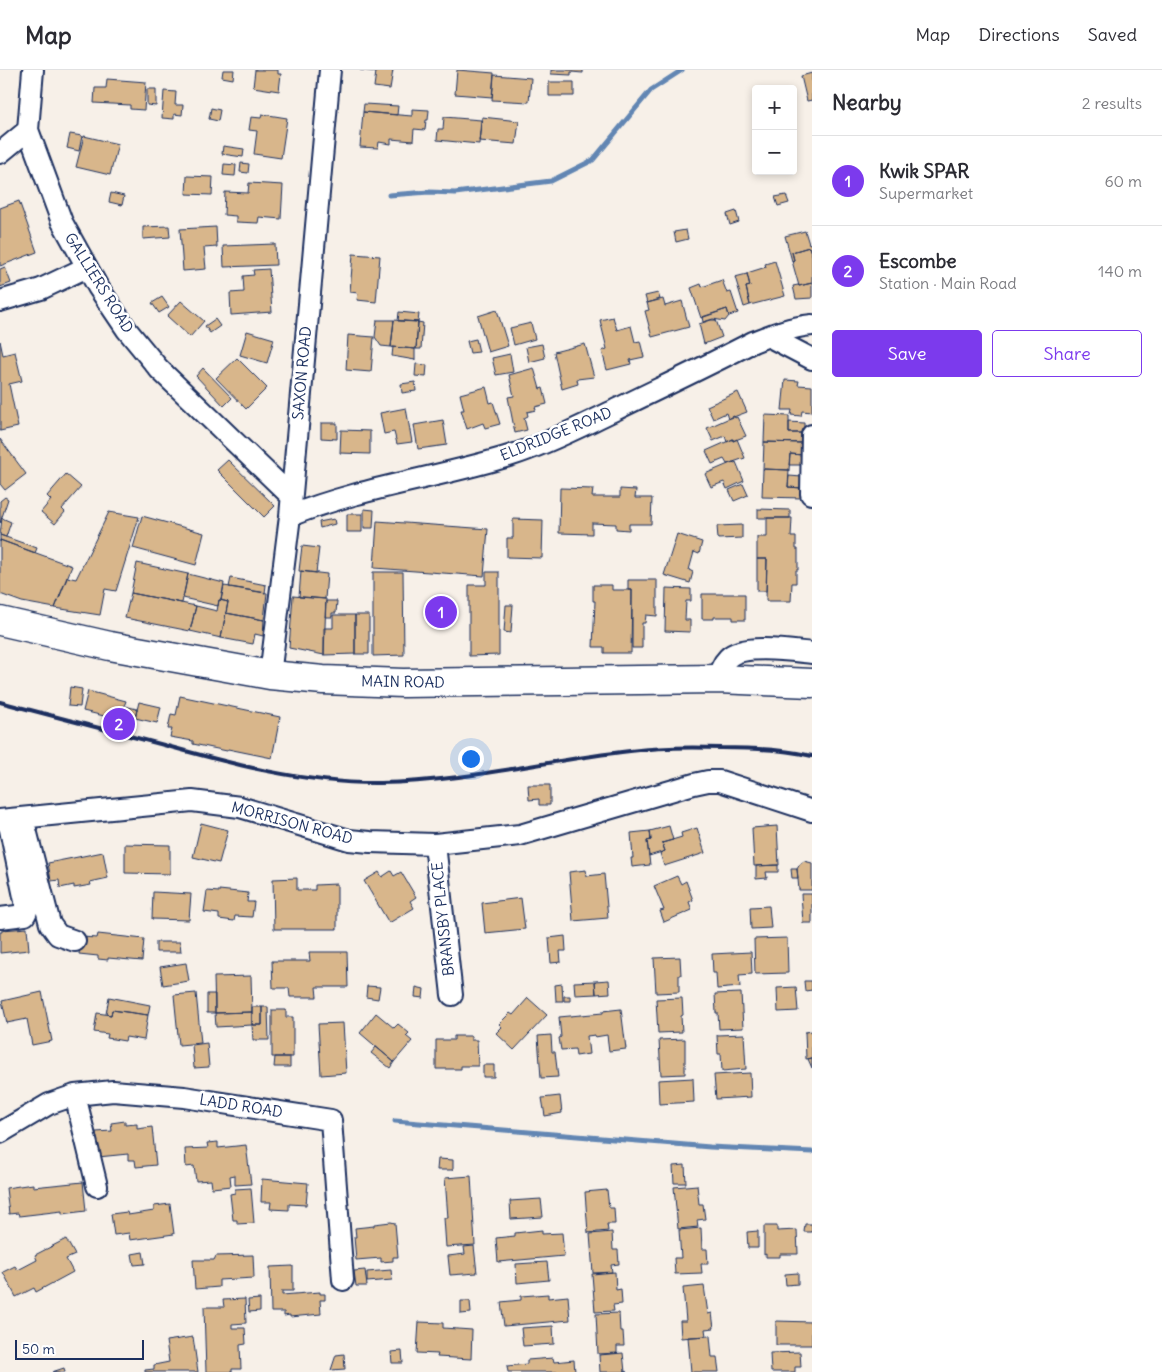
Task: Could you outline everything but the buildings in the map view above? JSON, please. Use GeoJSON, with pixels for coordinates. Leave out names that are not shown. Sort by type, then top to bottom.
{"type":"FeatureCollection","features":[{"type":"Feature","properties":{"kind":"main road","name":"MAIN ROAD"},"geometry":{"type":"LineString","coordinates":[[0,621],[110,646],[270,675],[323,680],[403,684],[718,679],[812,683]]}},
{"type":"Feature","properties":{"kind":"street","name":"SAXON ROAD"},"geometry":{"type":"LineString","coordinates":[[270,675],[290,506],[330,70]]}},
{"type":"Feature","properties":{"kind":"street"},"geometry":{"type":"LineString","coordinates":[[0,153],[28,130],[37,72]]}},
{"type":"Feature","properties":{"kind":"street","name":"GALLIERS ROAD"},"geometry":{"type":"LineString","coordinates":[[28,130],[62,222],[98,287],[127,330],[159,369],[290,506]]}},
{"type":"Feature","properties":{"kind":"street"},"geometry":{"type":"LineString","coordinates":[[0,301],[41,289],[87,267]]}},
{"type":"Feature","properties":{"kind":"street","name":"ELDRIDGE ROAD"},"geometry":{"type":"LineString","coordinates":[[290,506],[325,502],[450,472],[514,454],[572,431],[768,336],[801,326],[812,325]]}},
{"type":"Feature","properties":{"kind":"street"},"geometry":{"type":"LineString","coordinates":[[768,336],[812,359]]}},
{"type":"Feature","properties":{"kind":"street"},"geometry":{"type":"LineString","coordinates":[[811,494],[812,435]]}},
{"type":"Feature","properties":{"kind":"street"},"geometry":{"type":"LineString","coordinates":[[718,679],[722,666],[729,657],[738,652],[772,650],[812,653]]}},
{"type":"Feature","properties":{"kind":"street","name":"MORRISON ROAD"},"geometry":{"type":"LineString","coordinates":[[10,820],[192,801],[240,807],[348,840],[435,844],[520,835],[608,810],[662,792],[708,781],[720,781],[812,811]]}},
{"type":"Feature","properties":{"kind":"street"},"geometry":{"type":"LineString","coordinates":[[0,918],[19,917],[25,915],[27,911],[10,820]]}},
{"type":"Feature","properties":{"kind":"street"},"geometry":{"type":"LineString","coordinates":[[10,820],[50,924],[58,935],[75,941]]}},
{"type":"Feature","properties":{"kind":"street","name":"BRANSBY PLACE"},"geometry":{"type":"LineString","coordinates":[[435,844],[452,995]]}},
{"type":"Feature","properties":{"kind":"street","name":"LADD ROAD"},"geometry":{"type":"LineString","coordinates":[[0,1133],[49,1104],[75,1095],[113,1091],[184,1097],[331,1120],[343,1280]]}},
{"type":"Feature","properties":{"kind":"street"},"geometry":{"type":"LineString","coordinates":[[75,1095],[97,1186]]}},
{"type":"Feature","properties":{"kind":"waterway"},"geometry":{"type":"LineString","coordinates":[[389,195],[429,192],[455,193],[551,181],[593,160],[651,90],[682,70]]}},
{"type":"Feature","properties":{"kind":"waterway"},"geometry":{"type":"LineString","coordinates":[[395,1121],[710,1147],[812,1152]]}},
{"type":"Feature","properties":{"kind":"railway"},"geometry":{"type":"LineString","coordinates":[[0,702],[214,759],[296,776],[352,782],[412,782],[443,779],[599,755],[665,748],[698,747],[779,750],[812,756]]}},
{"type":"Feature","properties":{"kind":"place","name":"Kwik SPAR"},"geometry":{"type":"Point","coordinates":[441,612]}},
{"type":"Feature","properties":{"kind":"place","name":"Escombe"},"geometry":{"type":"Point","coordinates":[119,724]}}]}
